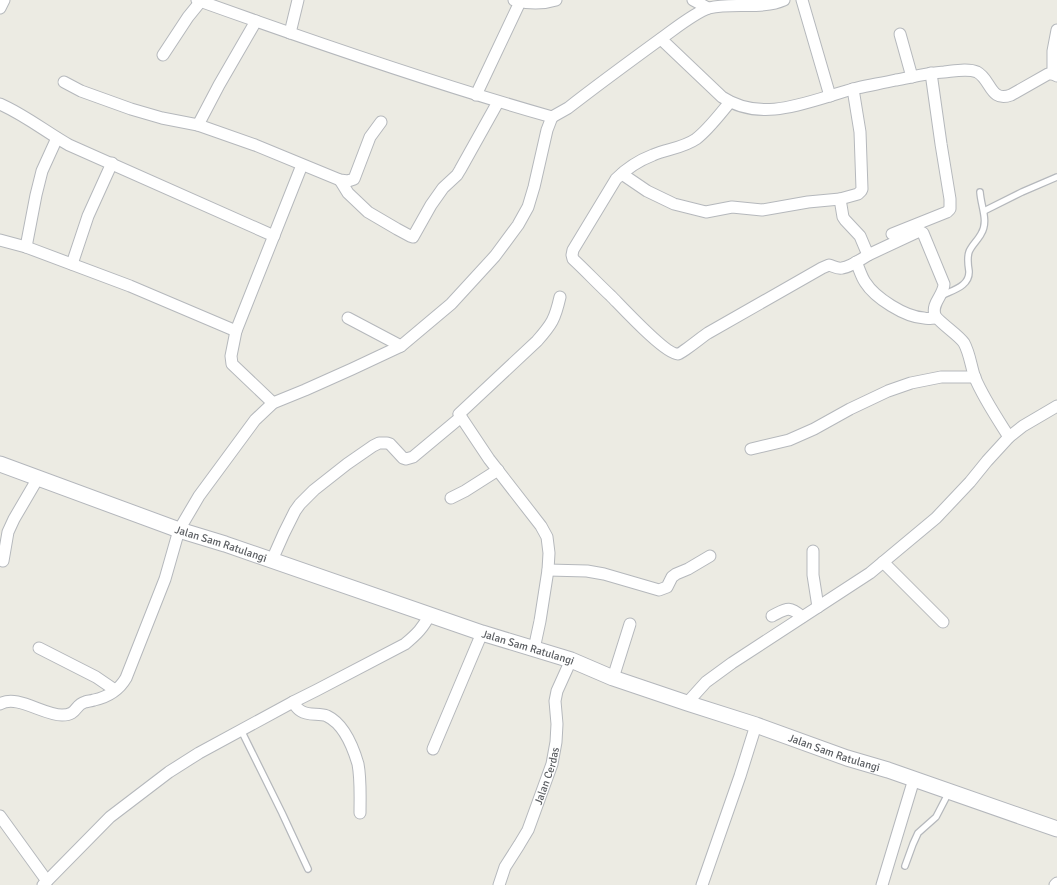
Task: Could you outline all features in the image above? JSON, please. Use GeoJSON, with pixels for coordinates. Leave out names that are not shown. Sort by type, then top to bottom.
{"type":"FeatureCollection","features":[{"type":"Feature","properties":{"kind":"street"},"geometry":{"type":"LineString","coordinates":[[0,8],[4,0]]}},
{"type":"Feature","properties":{"kind":"street"},"geometry":{"type":"LineString","coordinates":[[290,33],[298,0]]}},
{"type":"Feature","properties":{"kind":"street"},"geometry":{"type":"LineString","coordinates":[[476,95],[517,1],[546,3],[556,0]]}},
{"type":"Feature","properties":{"kind":"street"},"geometry":{"type":"LineString","coordinates":[[693,0],[708,8]]}},
{"type":"Feature","properties":{"kind":"street"},"geometry":{"type":"LineString","coordinates":[[0,704],[12,701],[51,713],[65,715],[72,714],[82,703],[100,698],[120,687],[126,678],[165,579],[179,530],[199,496],[255,420],[273,402],[305,390],[401,346],[451,304],[495,256],[518,226],[528,207],[547,130],[552,117],[568,108],[661,39],[708,8],[721,6],[764,5],[784,0]]}},
{"type":"Feature","properties":{"kind":"street"},"geometry":{"type":"LineString","coordinates":[[802,0],[830,96]]}},
{"type":"Feature","properties":{"kind":"street"},"geometry":{"type":"LineString","coordinates":[[163,55],[199,1],[476,95],[552,117]]}},
{"type":"Feature","properties":{"kind":"street"},"geometry":{"type":"LineString","coordinates":[[198,125],[256,21]]}},
{"type":"Feature","properties":{"kind":"street"},"geometry":{"type":"LineString","coordinates":[[661,39],[722,97],[730,102],[750,109],[775,110],[805,104],[852,89],[931,73],[966,70],[976,72],[982,76],[997,95],[1001,97],[1011,95],[1048,74],[1055,75],[1052,64],[1057,30]]}},
{"type":"Feature","properties":{"kind":"street"},"geometry":{"type":"LineString","coordinates":[[900,34],[912,77]]}},
{"type":"Feature","properties":{"kind":"street"},"geometry":{"type":"LineString","coordinates":[[730,102],[716,120],[697,138],[678,148],[653,155],[641,161],[616,179],[573,250],[573,259],[639,325],[659,343],[675,354],[681,354],[708,333],[826,265],[842,268],[856,262],[950,209],[931,73]]}},
{"type":"Feature","properties":{"kind":"street"},"geometry":{"type":"LineString","coordinates":[[64,82],[80,91],[130,109],[162,118],[198,125],[254,145],[340,180],[348,181],[354,179],[370,138],[380,122]]}},
{"type":"Feature","properties":{"kind":"street"},"geometry":{"type":"LineString","coordinates":[[622,174],[647,191],[674,204],[706,212],[732,207],[762,210],[803,203],[840,199],[858,194],[862,190],[860,132],[852,89]]}},
{"type":"Feature","properties":{"kind":"street"},"geometry":{"type":"LineString","coordinates":[[340,180],[348,193],[368,212],[413,237],[431,205],[443,188],[457,175],[498,102]]}},
{"type":"Feature","properties":{"kind":"street"},"geometry":{"type":"LineString","coordinates":[[0,104],[16,111],[69,145],[274,236]]}},
{"type":"Feature","properties":{"kind":"street"},"geometry":{"type":"LineString","coordinates":[[26,247],[42,171],[57,138]]}},
{"type":"Feature","properties":{"kind":"street"},"geometry":{"type":"LineString","coordinates":[[72,264],[88,216],[112,163]]}},
{"type":"Feature","properties":{"kind":"street"},"geometry":{"type":"LineString","coordinates":[[273,402],[232,364],[231,356],[236,331],[302,165]]}},
{"type":"Feature","properties":{"kind":"street"},"geometry":{"type":"LineString","coordinates":[[840,199],[843,217],[860,236],[868,255]]}},
{"type":"Feature","properties":{"kind":"street"},"geometry":{"type":"LineString","coordinates":[[892,234],[918,228]]}},
{"type":"Feature","properties":{"kind":"street"},"geometry":{"type":"LineString","coordinates":[[918,228],[924,234],[944,282],[944,288],[936,303],[936,318]]}},
{"type":"Feature","properties":{"kind":"street"},"geometry":{"type":"LineString","coordinates":[[0,240],[26,247],[130,286],[236,331]]}},
{"type":"Feature","properties":{"kind":"street"},"geometry":{"type":"LineString","coordinates":[[856,262],[865,281],[873,292],[883,301],[906,314],[923,318],[936,318],[950,328],[964,342],[971,360],[975,377],[989,405],[1009,437]]}},
{"type":"Feature","properties":{"kind":"street"},"geometry":{"type":"LineString","coordinates":[[534,649],[548,570],[549,553],[547,537],[541,526],[494,465],[459,414],[537,341],[553,320],[560,296]]}},
{"type":"Feature","properties":{"kind":"street"},"geometry":{"type":"LineString","coordinates":[[348,318],[401,346]]}},
{"type":"Feature","properties":{"kind":"street"},"geometry":{"type":"LineString","coordinates":[[752,449],[789,440],[814,429],[850,409],[888,391],[911,383],[940,377],[975,377]]}},
{"type":"Feature","properties":{"kind":"street"},"geometry":{"type":"LineString","coordinates":[[687,703],[706,682],[732,663],[870,573],[936,518],[1009,437],[1023,426],[1057,406]]}},
{"type":"Feature","properties":{"kind":"street"},"geometry":{"type":"LineString","coordinates":[[272,560],[295,511],[300,504],[314,490],[347,464],[373,446],[382,442],[390,444],[403,458],[406,459],[414,457],[461,418]]}},
{"type":"Feature","properties":{"kind":"street","name":"Jalan Sam Ratulangi"},"geometry":{"type":"LineString","coordinates":[[0,464],[179,530],[225,544],[482,633],[571,660],[613,678],[756,725],[847,758],[888,770],[1057,829]]}},
{"type":"Feature","properties":{"kind":"street"},"geometry":{"type":"LineString","coordinates":[[451,498],[465,491],[494,465]]}},
{"type":"Feature","properties":{"kind":"street"},"geometry":{"type":"LineString","coordinates":[[3,561],[8,532],[38,478]]}},
{"type":"Feature","properties":{"kind":"street"},"geometry":{"type":"LineString","coordinates":[[813,551],[813,575],[818,607]]}},
{"type":"Feature","properties":{"kind":"street"},"geometry":{"type":"LineString","coordinates":[[548,570],[587,571],[604,574],[659,590],[667,587],[672,577],[676,574],[710,556]]}},
{"type":"Feature","properties":{"kind":"street"},"geometry":{"type":"LineString","coordinates":[[883,562],[943,622]]}},
{"type":"Feature","properties":{"kind":"street"},"geometry":{"type":"LineString","coordinates":[[772,616],[790,609],[795,610],[802,617]]}},
{"type":"Feature","properties":{"kind":"street"},"geometry":{"type":"LineString","coordinates":[[0,816],[45,883],[110,817],[169,772],[199,753],[241,730],[404,644],[415,636],[425,625],[430,614]]}},
{"type":"Feature","properties":{"kind":"street"},"geometry":{"type":"LineString","coordinates":[[613,678],[630,624]]}},
{"type":"Feature","properties":{"kind":"street"},"geometry":{"type":"LineString","coordinates":[[433,749],[482,633]]}},
{"type":"Feature","properties":{"kind":"street"},"geometry":{"type":"LineString","coordinates":[[39,648],[96,677],[115,690]]}},
{"type":"Feature","properties":{"kind":"street","name":"Jalan Cerdas"},"geometry":{"type":"LineString","coordinates":[[499,885],[505,867],[528,830],[552,764],[556,742],[557,724],[555,701],[557,691],[571,660]]}},
{"type":"Feature","properties":{"kind":"street"},"geometry":{"type":"LineString","coordinates":[[293,702],[302,712],[328,716],[342,729],[351,745],[358,765],[360,813]]}},
{"type":"Feature","properties":{"kind":"street"},"geometry":{"type":"LineString","coordinates":[[702,885],[756,725]]}},
{"type":"Feature","properties":{"kind":"street"},"geometry":{"type":"LineString","coordinates":[[882,885],[914,779]]}},
{"type":"Feature","properties":{"kind":"lane"},"geometry":{"type":"LineString","coordinates":[[983,209],[1057,177]]}},
{"type":"Feature","properties":{"kind":"lane"},"geometry":{"type":"LineString","coordinates":[[939,297],[964,285],[967,280],[969,274],[968,254],[984,228],[983,209],[980,195]]}},
{"type":"Feature","properties":{"kind":"lane"},"geometry":{"type":"LineString","coordinates":[[241,730],[308,869]]}},
{"type":"Feature","properties":{"kind":"lane"},"geometry":{"type":"LineString","coordinates":[[905,866],[918,833],[936,818],[949,792]]}}]}
